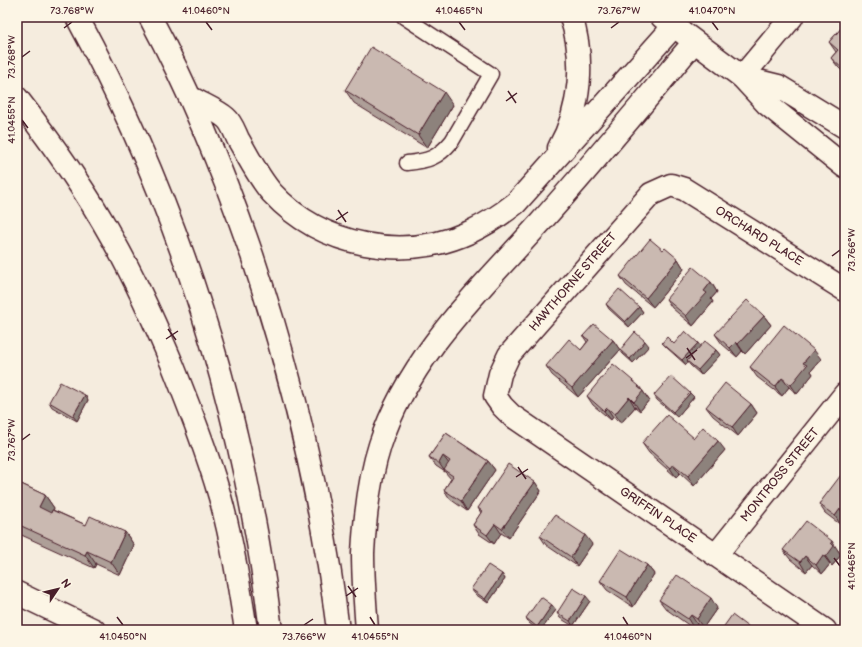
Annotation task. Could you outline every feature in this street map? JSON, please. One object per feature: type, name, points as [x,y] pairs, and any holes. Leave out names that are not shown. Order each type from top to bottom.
[{"type":"main road","points":[[77,17],[113,88],[150,167],[182,250],[208,329],[226,390],[245,471],[260,549],[272,630]]},
{"type":"main road","points":[[150,17],[190,97],[227,186],[272,317],[307,447],[317,493],[338,630]]},
{"type":"main road","points":[[535,183],[552,162],[565,137],[579,84],[580,60],[576,32],[571,17]]},
{"type":"main road","points":[[742,77],[792,17]]},
{"type":"main road","points":[[190,97],[228,119],[258,176],[273,194],[292,212],[315,226],[340,238],[366,245],[393,248],[421,246],[445,241],[470,232],[499,216],[516,203],[535,183],[668,21],[742,77],[767,104],[845,168]]},
{"type":"main road","points":[[366,630],[363,554],[366,512],[373,472],[380,445],[403,392],[421,361],[455,316],[540,224],[694,42]]},
{"type":"main road","points":[[742,77],[778,86],[845,127]]},
{"type":"main road","points":[[17,98],[44,134],[112,238],[140,292],[162,342],[192,415],[220,497],[237,573],[246,630]]},
{"type":"main road","name":"ORCHARD PLACE","points":[[671,185],[684,188],[845,290]]},
{"type":"main road","name":"HAWTHORNE STREET","points":[[495,396],[500,374],[508,355],[651,194],[671,185]]},
{"type":"main road","name":"MONTROSS STREET","points":[[716,555],[845,394]]},
{"type":"main road","name":"GRIFFIN PLACE","points":[[495,396],[511,415],[825,630]]},
{"type":"main road","points":[[21,601],[94,630]]},
{"type":"lane","points":[[404,17],[491,74],[452,141],[444,151],[425,161],[407,164]]},
{"type":"building","points":[[845,24],[845,71],[831,58],[838,50],[829,42]]},
{"type":"building","points":[[371,47],[444,92],[418,135],[345,90]]},
{"type":"building","points":[[650,239],[663,250],[665,248],[678,259],[646,298],[620,276]]},
{"type":"building","points":[[693,267],[711,282],[704,291],[707,293],[686,316],[666,299]]},
{"type":"building","points":[[619,289],[639,307],[625,322],[606,304]]},
{"type":"building","points":[[747,300],[764,316],[738,344],[736,342],[730,348],[715,334]]},
{"type":"building","points":[[594,324],[613,340],[572,388],[546,366],[569,339],[581,350],[589,340],[583,336]]},
{"type":"building","points":[[784,325],[814,350],[803,363],[807,365],[791,385],[782,378],[775,387],[750,367]]},
{"type":"building","points":[[685,331],[698,343],[682,360],[662,343],[667,337],[674,344]]},
{"type":"building","points":[[635,332],[645,341],[630,359],[620,350]]},
{"type":"building","points":[[705,341],[716,350],[698,370],[687,361]]},
{"type":"building","points":[[613,364],[643,391],[634,402],[629,397],[615,414],[607,408],[604,411],[587,396]]},
{"type":"building","points":[[671,376],[690,393],[673,412],[654,395]]},
{"type":"building","points":[[60,382],[85,395],[73,416],[49,402]]},
{"type":"building","points":[[725,383],[751,404],[732,427],[706,407]]},
{"type":"building","points":[[667,415],[694,438],[703,427],[718,441],[688,476],[673,464],[670,468],[642,443]]},
{"type":"building","points":[[446,433],[488,461],[461,501],[444,490],[453,476],[444,470],[450,461],[443,456],[439,463],[429,457]]},
{"type":"building","points":[[508,464],[535,482],[502,529],[495,524],[487,535],[473,525],[482,511],[478,508]]},
{"type":"building","points":[[844,471],[845,513],[840,509],[835,516],[819,504]]},
{"type":"building","points":[[17,482],[45,495],[39,507],[51,513],[52,510],[86,525],[90,516],[125,532],[111,562],[87,551],[85,555],[17,524]]},
{"type":"building","points":[[555,515],[585,535],[571,557],[540,536]]},
{"type":"building","points":[[806,521],[832,541],[831,543],[834,546],[826,557],[823,555],[816,565],[805,556],[800,562],[783,550]]},
{"type":"building","points":[[621,549],[647,565],[627,597],[600,581]]},
{"type":"building","points":[[488,565],[502,574],[485,599],[471,589]]},
{"type":"building","points":[[677,575],[711,598],[697,619],[691,615],[688,619],[659,600]]},
{"type":"building","points":[[573,588],[586,596],[570,621],[557,613]]},
{"type":"building","points":[[541,597],[552,605],[537,627],[526,618]]},
{"type":"building","points":[[732,615],[752,630],[722,629]]}]
